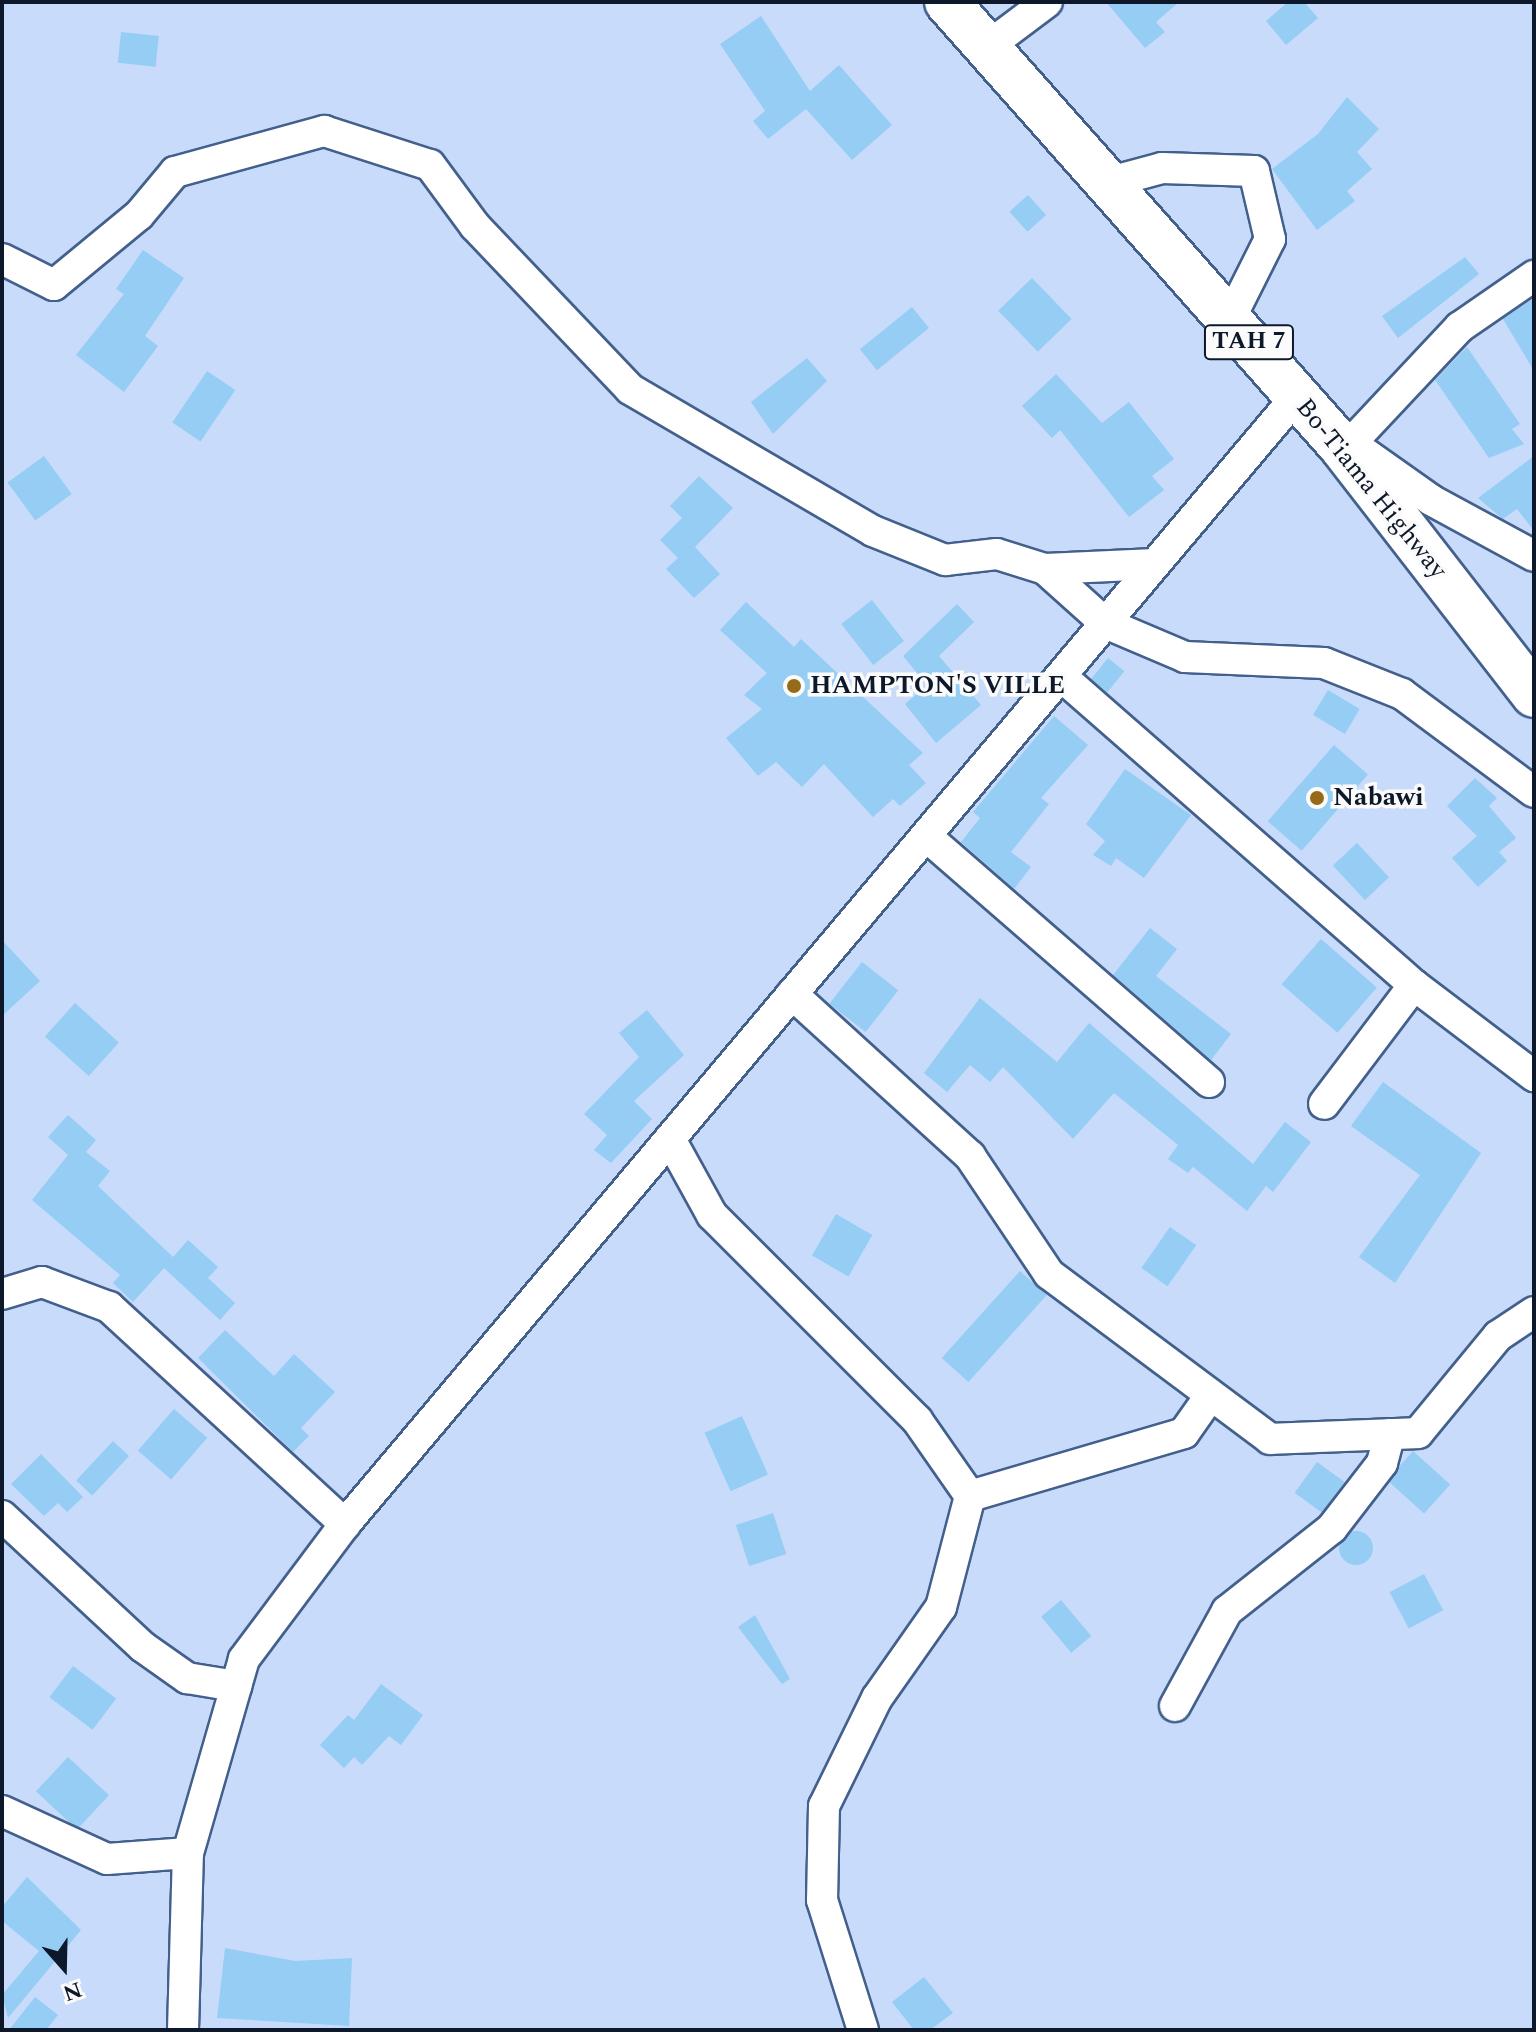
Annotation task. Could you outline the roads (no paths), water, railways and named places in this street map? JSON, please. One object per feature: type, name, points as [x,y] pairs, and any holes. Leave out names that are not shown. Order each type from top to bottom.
[{"type":"highway","name":"Bo-Tiama Highway","points":[[947,2],[1110,182],[1296,397],[1346,445],[1534,695]]},
{"type":"street","points":[[987,47],[1047,2]]},
{"type":"street","points":[[2,259],[54,285],[139,215],[175,172],[324,131],[430,165],[475,226],[630,389],[873,531],[945,560],[997,554],[1045,569],[1155,564]]},
{"type":"street","points":[[1110,182],[1162,168],[1254,171],[1270,239],[1230,319]]},
{"type":"street","points":[[1534,276],[1460,327],[1346,445],[1431,500],[1534,556]]},
{"type":"street","points":[[183,2030],[188,1853],[244,1659],[345,1524],[1296,397]]},
{"type":"street","points":[[1045,569],[1105,623],[1185,657],[1281,659],[1350,673],[1402,694],[1534,792]]},
{"type":"street","points":[[1061,676],[1414,985],[1534,1076]]},
{"type":"street","points":[[926,836],[1209,1082]]},
{"type":"street","points":[[1324,1104],[1414,985]]},
{"type":"street","points":[[792,994],[970,1156],[1049,1274],[1208,1399],[1270,1439],[1418,1433],[1498,1336],[1534,1312]]},
{"type":"street","points":[[670,1139],[712,1215],[917,1420],[970,1496],[941,1607],[877,1698],[824,1806],[822,1900],[863,2030]]},
{"type":"street","points":[[2,1294],[42,1282],[109,1307],[345,1524]]},
{"type":"street","points":[[970,1496],[1184,1433],[1208,1399]]},
{"type":"street","points":[[1175,1706],[1227,1611],[1332,1528],[1382,1463],[1390,1434]]},
{"type":"street","points":[[2,1516],[143,1647],[187,1678],[236,1686]]},
{"type":"street","points":[[2,1811],[107,1859],[188,1853]]},
{"type":"place","name":"HAMPTON'S VILLE","points":[[794,686]]},
{"type":"place","name":"Nabawi","points":[[1317,798]]}]
